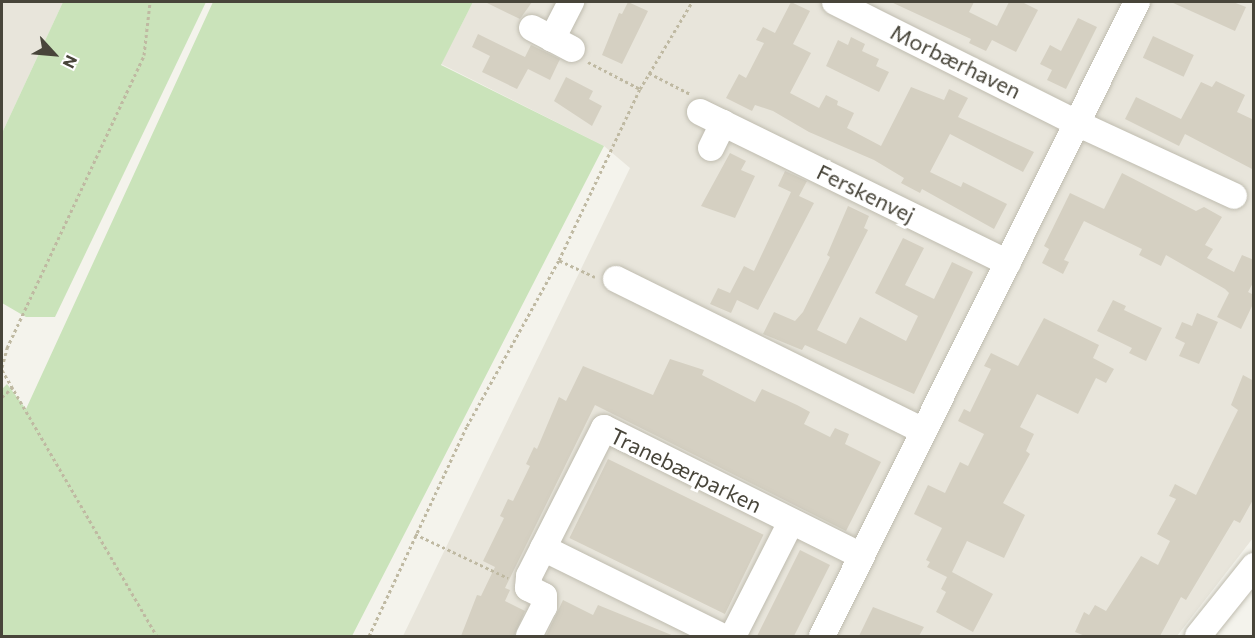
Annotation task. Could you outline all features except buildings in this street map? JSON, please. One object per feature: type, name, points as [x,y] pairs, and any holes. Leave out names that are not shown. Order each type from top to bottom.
[{"type":"street","points":[[552,39],[571,2]]},
{"type":"street","name":"Morbærhaven","points":[[835,2],[1077,122]]},
{"type":"street","points":[[822,636],[1137,2]]},
{"type":"street","name":"Ferskenvej","points":[[700,112],[1008,263]]},
{"type":"street","points":[[1077,122],[1234,196]]},
{"type":"street","points":[[711,148],[723,123]]},
{"type":"street","points":[[616,279],[646,280],[923,431]]},
{"type":"street","name":"Tranebærparken","points":[[528,588],[529,576],[604,428],[862,556]]},
{"type":"street","points":[[733,636],[791,522]]},
{"type":"street","points":[[543,548],[721,636]]},
{"type":"street","points":[[1198,636],[1254,566]]},
{"type":"street","points":[[528,588],[544,596],[544,607],[529,636]]},
{"type":"path","points":[[150,2],[144,55],[7,348],[2,369],[157,636]]},
{"type":"path","points":[[369,636],[467,426],[559,260],[640,89],[692,2]]},
{"type":"path","points":[[552,39],[578,57],[640,89]]},
{"type":"path","points":[[649,73],[697,98],[701,104],[700,112]]},
{"type":"path","points":[[559,260],[610,284],[616,279]]},
{"type":"path","points":[[2,397],[13,387]]},
{"type":"path","points":[[415,534],[528,588]]},
{"type":"shaded area","points":[[2,2],[63,2],[2,133]]},
{"type":"shaded area","points":[[473,2],[1253,2],[1253,538],[1177,636],[403,636],[630,168],[604,146],[441,64]]},
{"type":"green space","points":[[63,2],[206,2],[55,317],[26,317],[2,303],[2,133]]},
{"type":"green space","points":[[213,2],[473,2],[441,65],[604,146],[352,636],[2,636],[2,389],[7,384],[26,409]]}]
